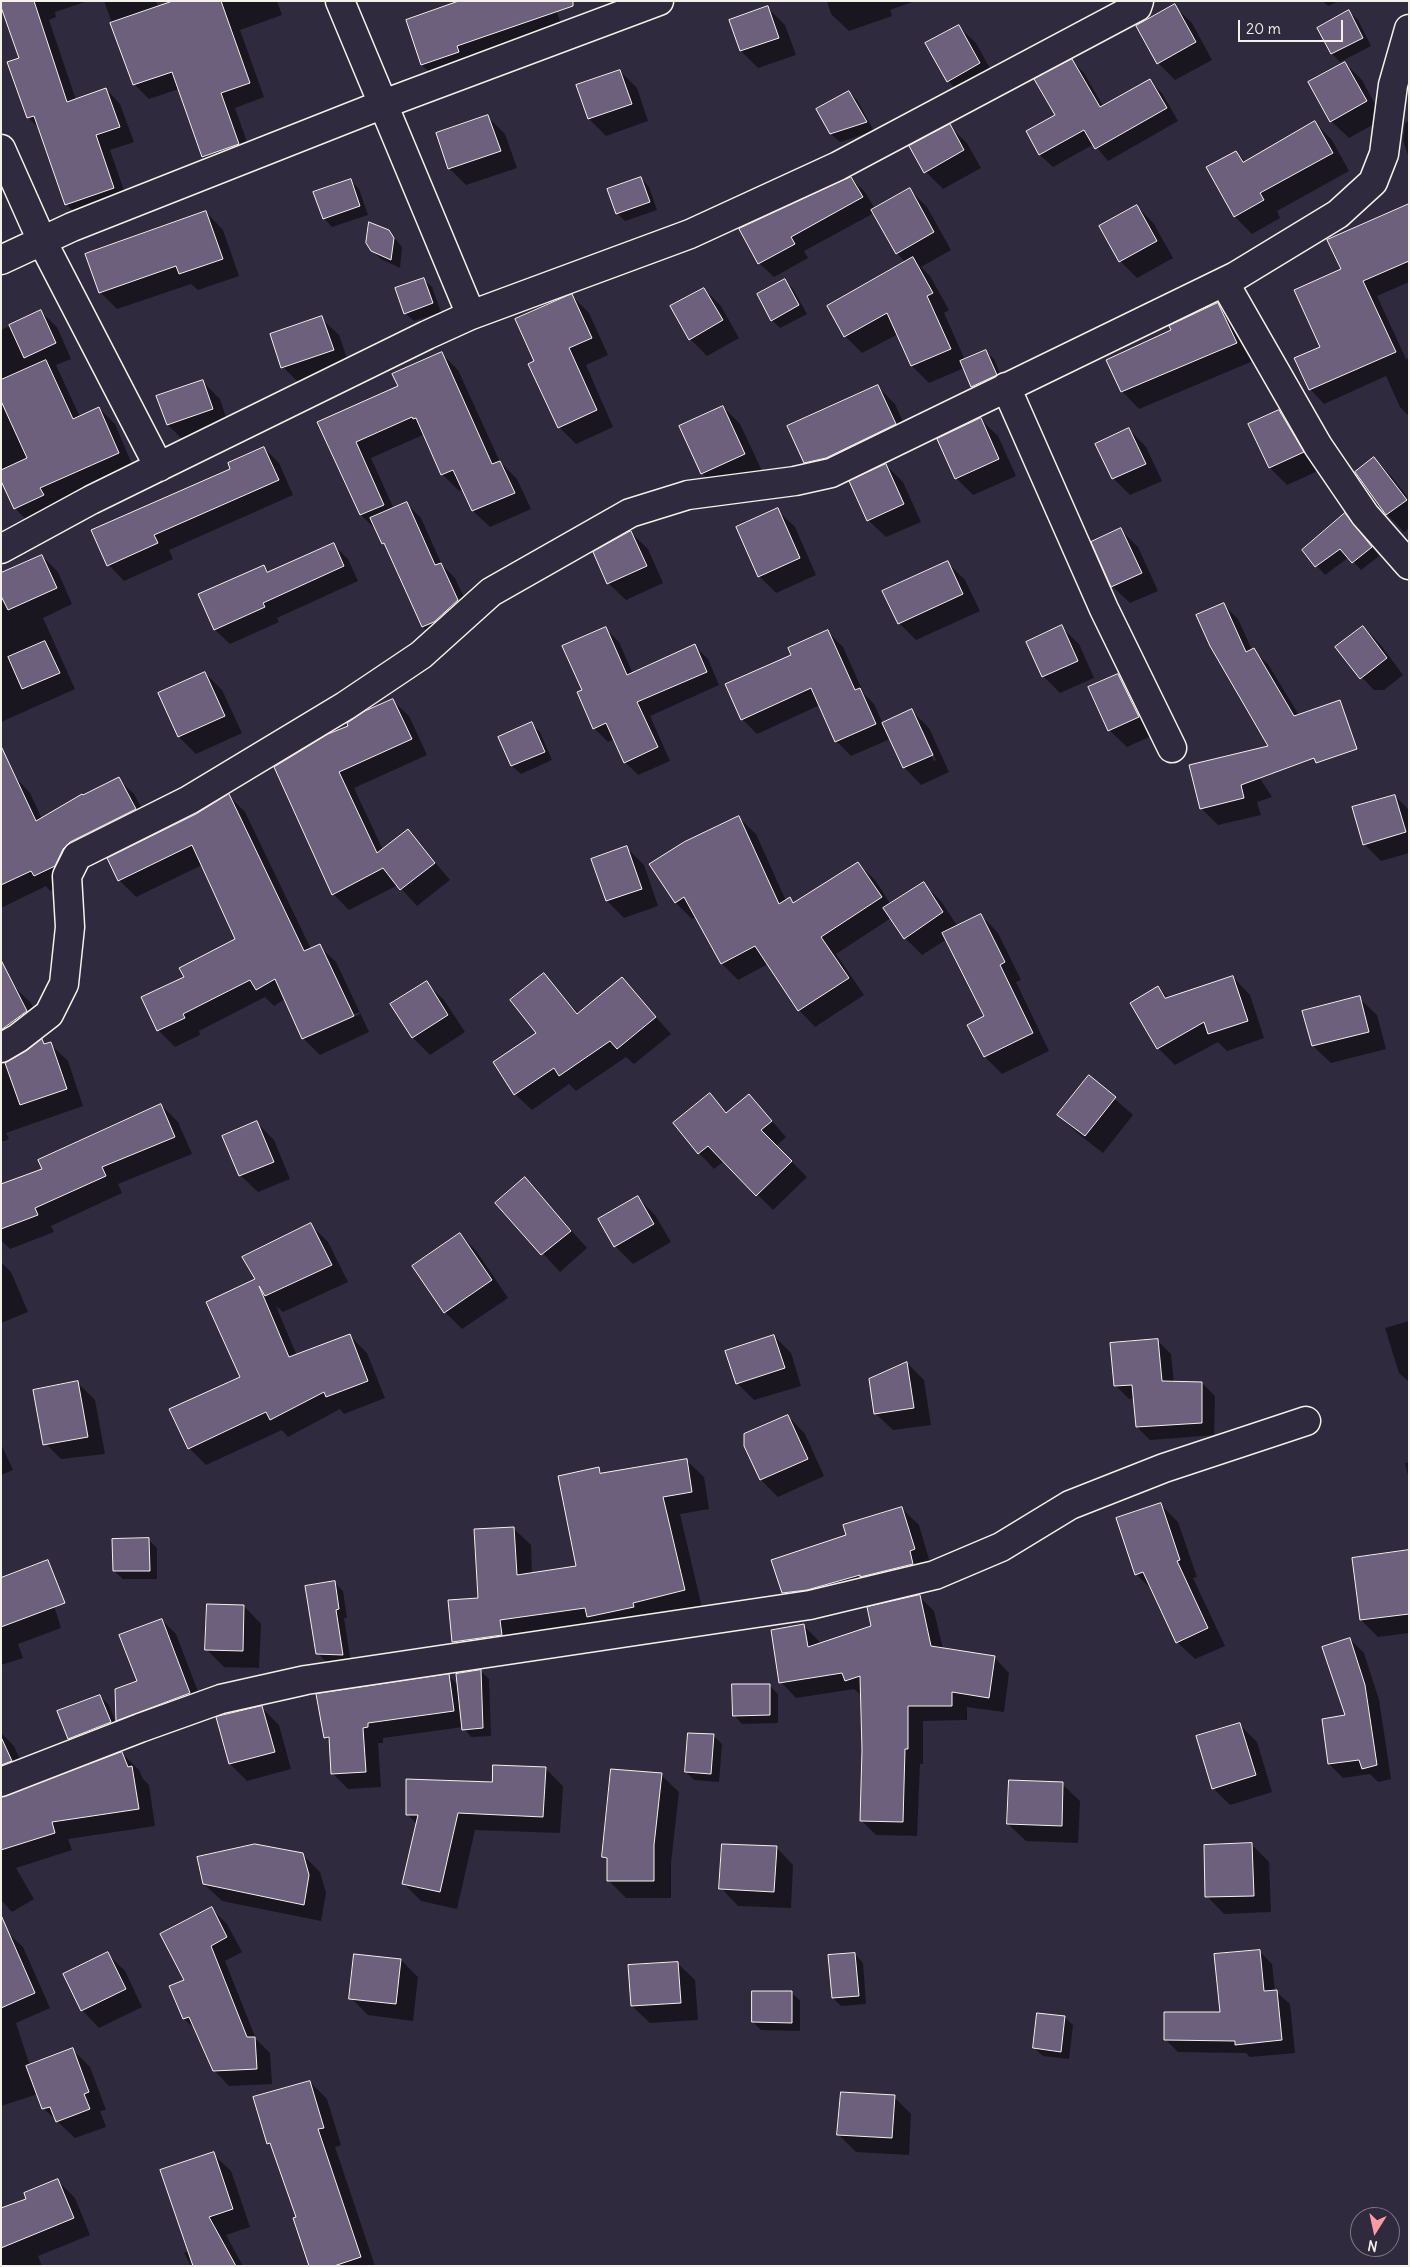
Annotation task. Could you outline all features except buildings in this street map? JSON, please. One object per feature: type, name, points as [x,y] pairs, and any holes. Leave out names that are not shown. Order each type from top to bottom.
[{"type":"street","points":[[340,1],[381,105],[471,315]]},
{"type":"street","points":[[1,260],[72,227],[381,105],[659,1]]},
{"type":"street","points":[[1,549],[91,500],[471,315],[690,234],[838,166],[1137,7],[1139,1]]},
{"type":"street","points":[[1,1048],[18,1038],[49,1014],[64,984],[70,927],[67,876],[76,856],[189,800],[345,706],[421,655],[491,592],[630,513],[688,495],[794,481],[830,474],[1224,282],[1338,214],[1374,182],[1384,154],[1393,85],[1409,29]]},
{"type":"street","points":[[1,149],[42,241],[159,467]]},
{"type":"street","points":[[1224,282],[1318,446],[1365,515],[1409,565]]},
{"type":"street","points":[[1006,387],[1104,609],[1172,748]]},
{"type":"street","points":[[1,1782],[140,1728],[222,1699],[306,1680],[810,1605],[935,1575],[1001,1546],[1070,1505],[1164,1468],[1306,1421]]}]
